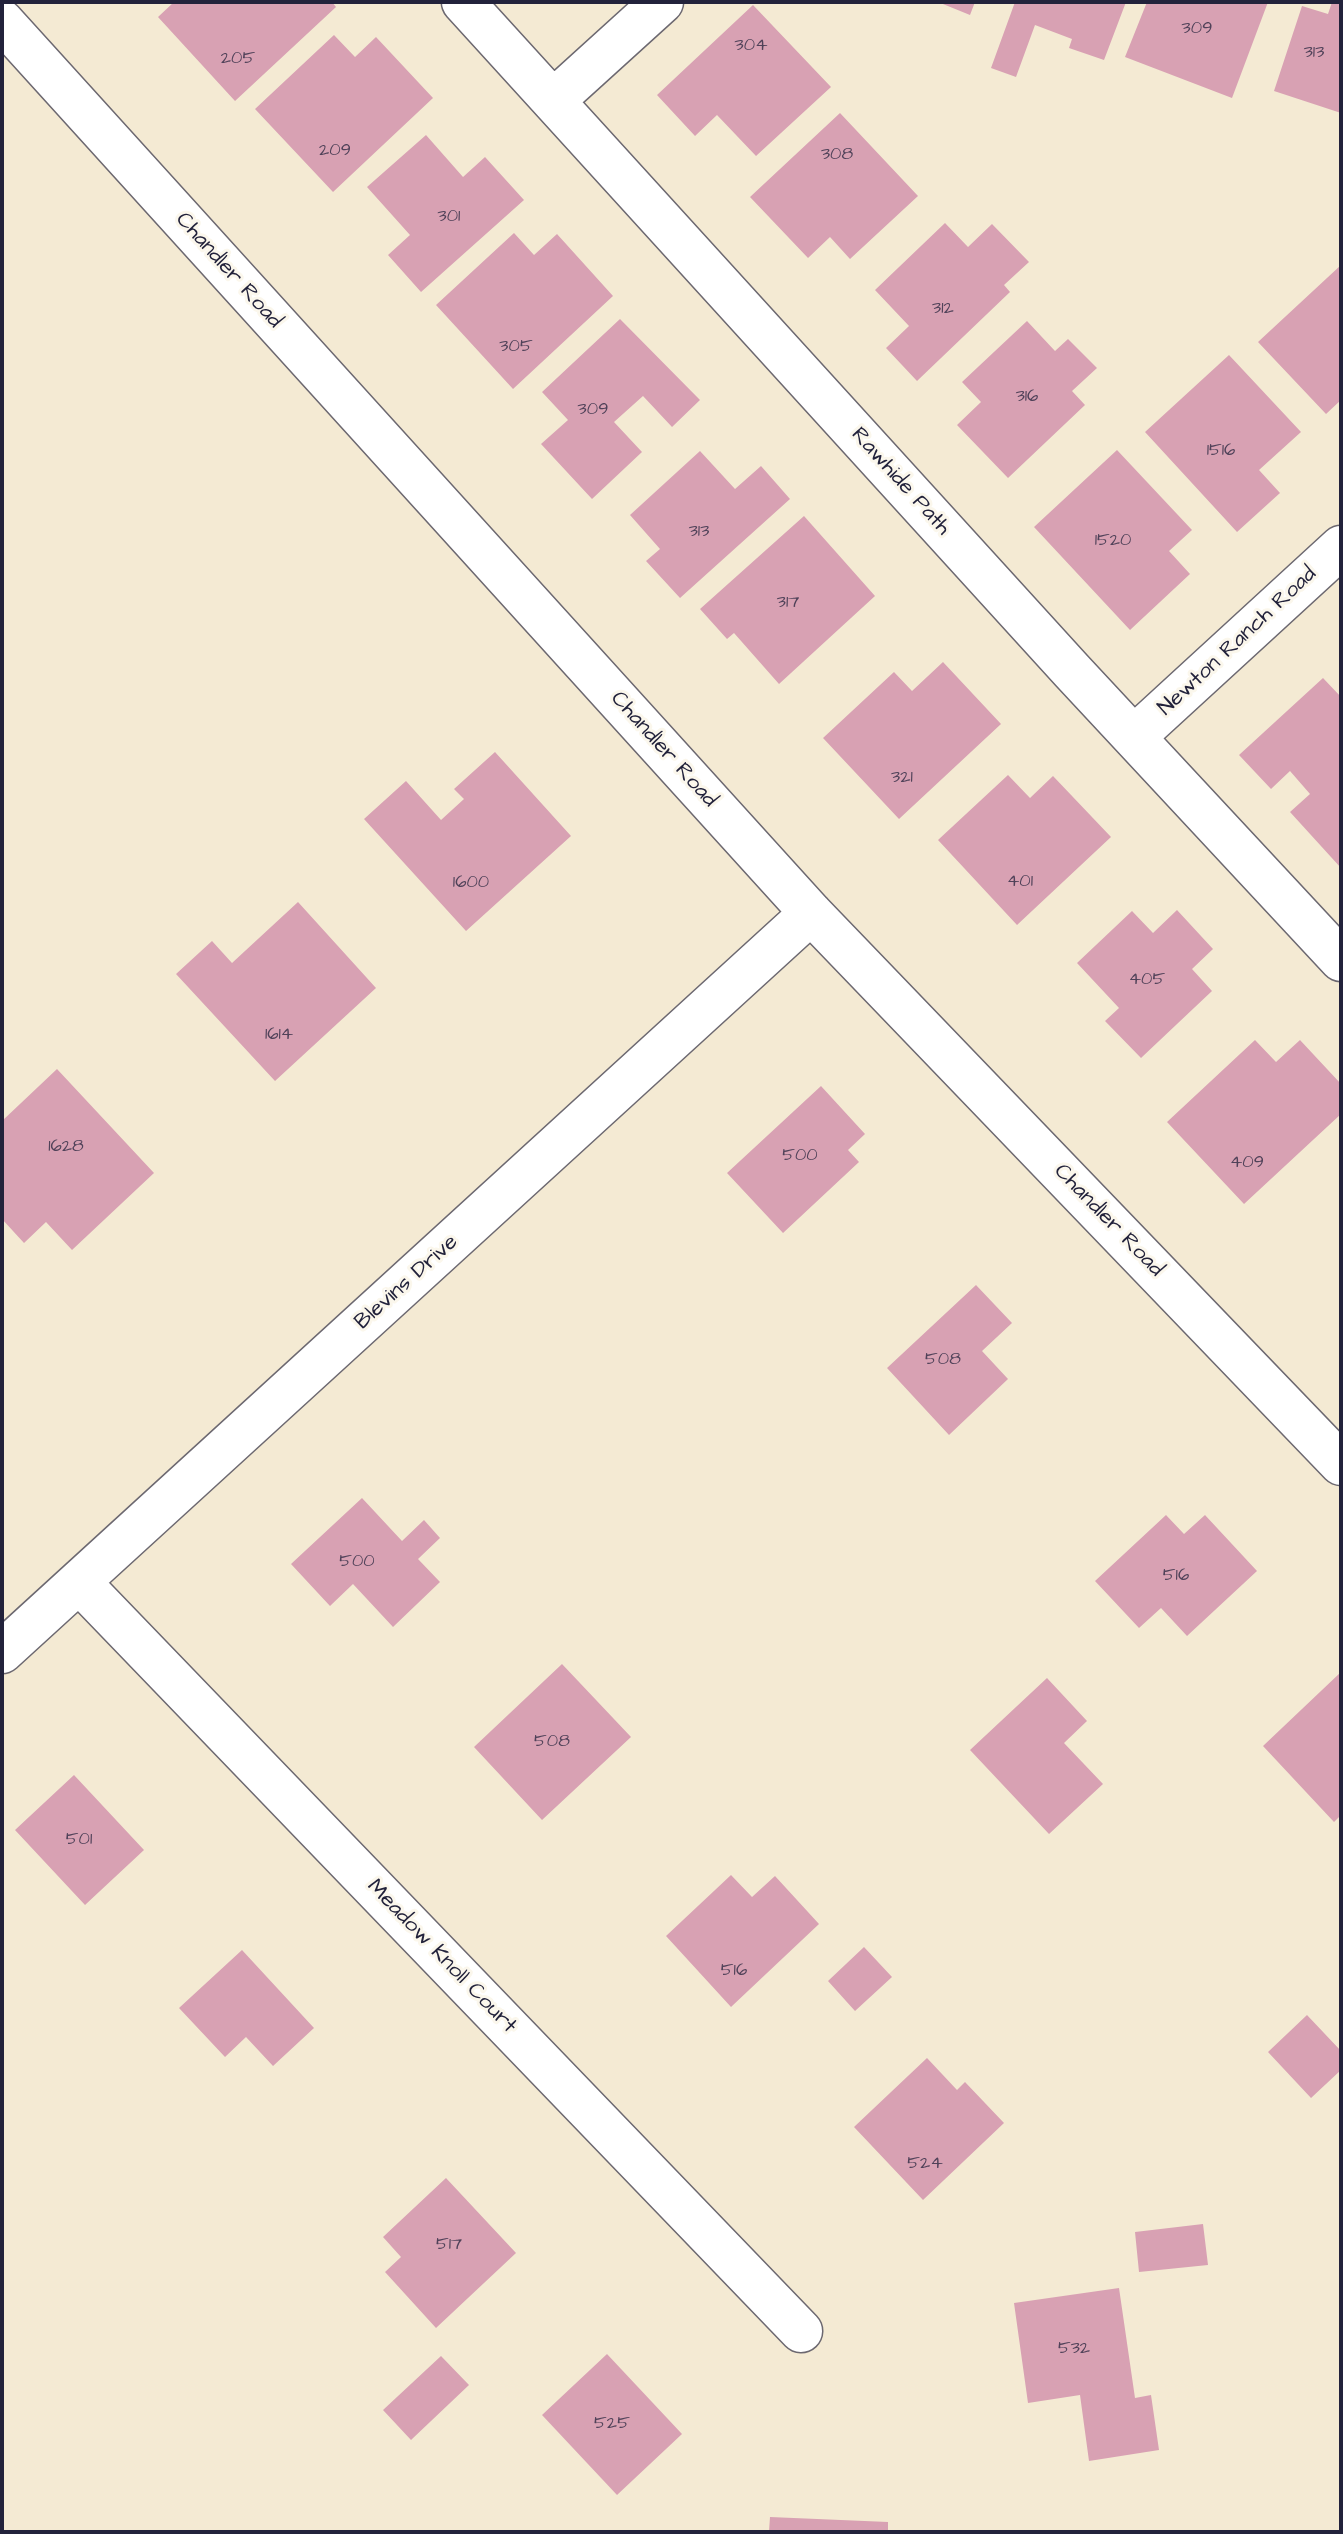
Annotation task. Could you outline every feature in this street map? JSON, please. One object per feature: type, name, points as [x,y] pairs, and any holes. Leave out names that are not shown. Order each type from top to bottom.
[{"type":"street","name":"Rawhide Path","points":[[463,2],[1341,960]]},
{"type":"street","points":[[554,100],[662,2]]},
{"type":"street","name":"Chandler Road","points":[[2,21],[811,913],[1341,1464]]},
{"type":"street","name":"Newton Ranch Road","points":[[1134,737],[1341,547]]},
{"type":"street","name":"Blevins Drive","points":[[2,1652],[811,913]]},
{"type":"street","name":"Meadow Knoll Court","points":[[80,1583],[801,2331]]},
{"type":"building","points":[[174,2],[332,2],[336,7],[235,101],[158,17]]},
{"type":"building","points":[[938,2],[975,2],[970,15]]},
{"type":"building","points":[[1015,2],[1126,2],[1104,60],[1069,48],[1072,39],[1035,25],[1016,77],[991,68]]},
{"type":"building","points":[[1147,2],[1268,2],[1232,98],[1125,57]]},
{"type":"building","points":[[1332,2],[1341,2],[1341,113],[1274,91],[1302,6],[1328,14]]},
{"type":"building","points":[[753,5],[831,87],[756,156],[717,115],[695,136],[657,95]]},
{"type":"building","points":[[334,35],[355,57],[376,37],[433,98],[333,192],[255,109]]},
{"type":"building","points":[[840,113],[918,196],[850,259],[830,237],[808,258],[750,197]]},
{"type":"building","points":[[426,135],[463,177],[485,157],[524,200],[421,292],[388,255],[410,235],[367,187]]},
{"type":"building","points":[[945,223],[968,247],[992,224],[1029,262],[1004,285],[1010,292],[917,381],[886,348],[909,326],[875,290]]},
{"type":"building","points":[[514,233],[534,255],[557,234],[613,296],[513,389],[436,305]]},
{"type":"building","points":[[1341,265],[1341,400],[1326,414],[1258,342]]},
{"type":"building","points":[[620,319],[700,400],[672,427],[643,396],[614,422],[642,452],[592,499],[541,444],[568,420],[542,392]]},
{"type":"building","points":[[1027,321],[1055,351],[1068,339],[1097,368],[1072,391],[1085,405],[1008,478],[957,425],[981,402],[962,382]]},
{"type":"building","points":[[1229,355],[1301,432],[1259,470],[1280,493],[1237,532],[1145,432]]},
{"type":"building","points":[[1117,450],[1192,530],[1169,551],[1190,574],[1130,630],[1034,527]]},
{"type":"building","points":[[700,451],[735,489],[761,466],[790,499],[680,598],[646,561],[660,549],[630,515]]},
{"type":"building","points":[[804,516],[875,596],[779,684],[734,633],[727,639],[700,609]]},
{"type":"building","points":[[943,662],[1001,724],[899,819],[823,738],[894,672],[912,691]]},
{"type":"building","points":[[1323,678],[1341,697],[1341,868],[1290,812],[1310,794],[1290,771],[1271,789],[1239,755]]},
{"type":"building","points":[[495,752],[571,836],[466,931],[364,819],[406,781],[441,820],[464,799],[454,789]]},
{"type":"building","points":[[1008,775],[1030,798],[1053,776],[1111,837],[1017,925],[938,840]]},
{"type":"building","points":[[298,902],[376,988],[275,1081],[176,974],[212,941],[232,963]]},
{"type":"building","points":[[1177,910],[1213,949],[1192,969],[1212,991],[1141,1058],[1105,1021],[1119,1008],[1077,963],[1132,911],[1153,933]]},
{"type":"building","points":[[1255,1040],[1276,1062],[1300,1040],[1341,1084],[1341,1114],[1244,1204],[1167,1122]]},
{"type":"building","points":[[57,1069],[154,1173],[72,1250],[46,1222],[24,1243],[2,1219],[2,1121]]},
{"type":"building","points":[[821,1086],[865,1134],[848,1150],[859,1162],[783,1233],[727,1173]]},
{"type":"building","points":[[976,1285],[1012,1323],[982,1351],[1008,1379],[949,1435],[887,1368]]},
{"type":"building","points":[[362,1498],[402,1541],[424,1520],[440,1538],[418,1559],[440,1582],[393,1627],[353,1584],[330,1606],[291,1564]]},
{"type":"building","points":[[1166,1515],[1184,1534],[1205,1515],[1257,1571],[1187,1636],[1161,1608],[1139,1628],[1095,1581]]},
{"type":"building","points":[[562,1664],[631,1737],[542,1820],[474,1747]]},
{"type":"building","points":[[1341,1672],[1341,1815],[1334,1822],[1263,1746]]},
{"type":"building","points":[[1047,1678],[1087,1721],[1064,1743],[1103,1784],[1049,1834],[970,1750]]},
{"type":"building","points":[[74,1775],[144,1850],[85,1905],[15,1830]]},
{"type":"building","points":[[731,1875],[752,1897],[775,1876],[819,1924],[731,2007],[666,1936]]},
{"type":"building","points":[[864,1947],[892,1977],[855,2011],[828,1981]]},
{"type":"building","points":[[242,1950],[314,2028],[273,2066],[246,2037],[225,2057],[179,2008]]},
{"type":"building","points":[[1307,2015],[1341,2051],[1341,2070],[1311,2098],[1268,2052]]},
{"type":"building","points":[[927,2058],[957,2090],[965,2082],[1004,2123],[923,2200],[854,2127]]},
{"type":"building","points":[[446,2178],[516,2253],[436,2328],[385,2272],[401,2257],[383,2237]]},
{"type":"building","points":[[1203,2224],[1208,2265],[1139,2272],[1135,2232]]},
{"type":"building","points":[[1119,2288],[1135,2398],[1151,2395],[1159,2450],[1089,2461],[1080,2395],[1028,2403],[1014,2303]]},
{"type":"building","points":[[607,2354],[682,2434],[617,2495],[542,2415]]},
{"type":"building","points":[[441,2356],[469,2385],[411,2440],[383,2410]]},
{"type":"building","points":[[770,2517],[888,2522],[888,2532],[769,2532]]}]
